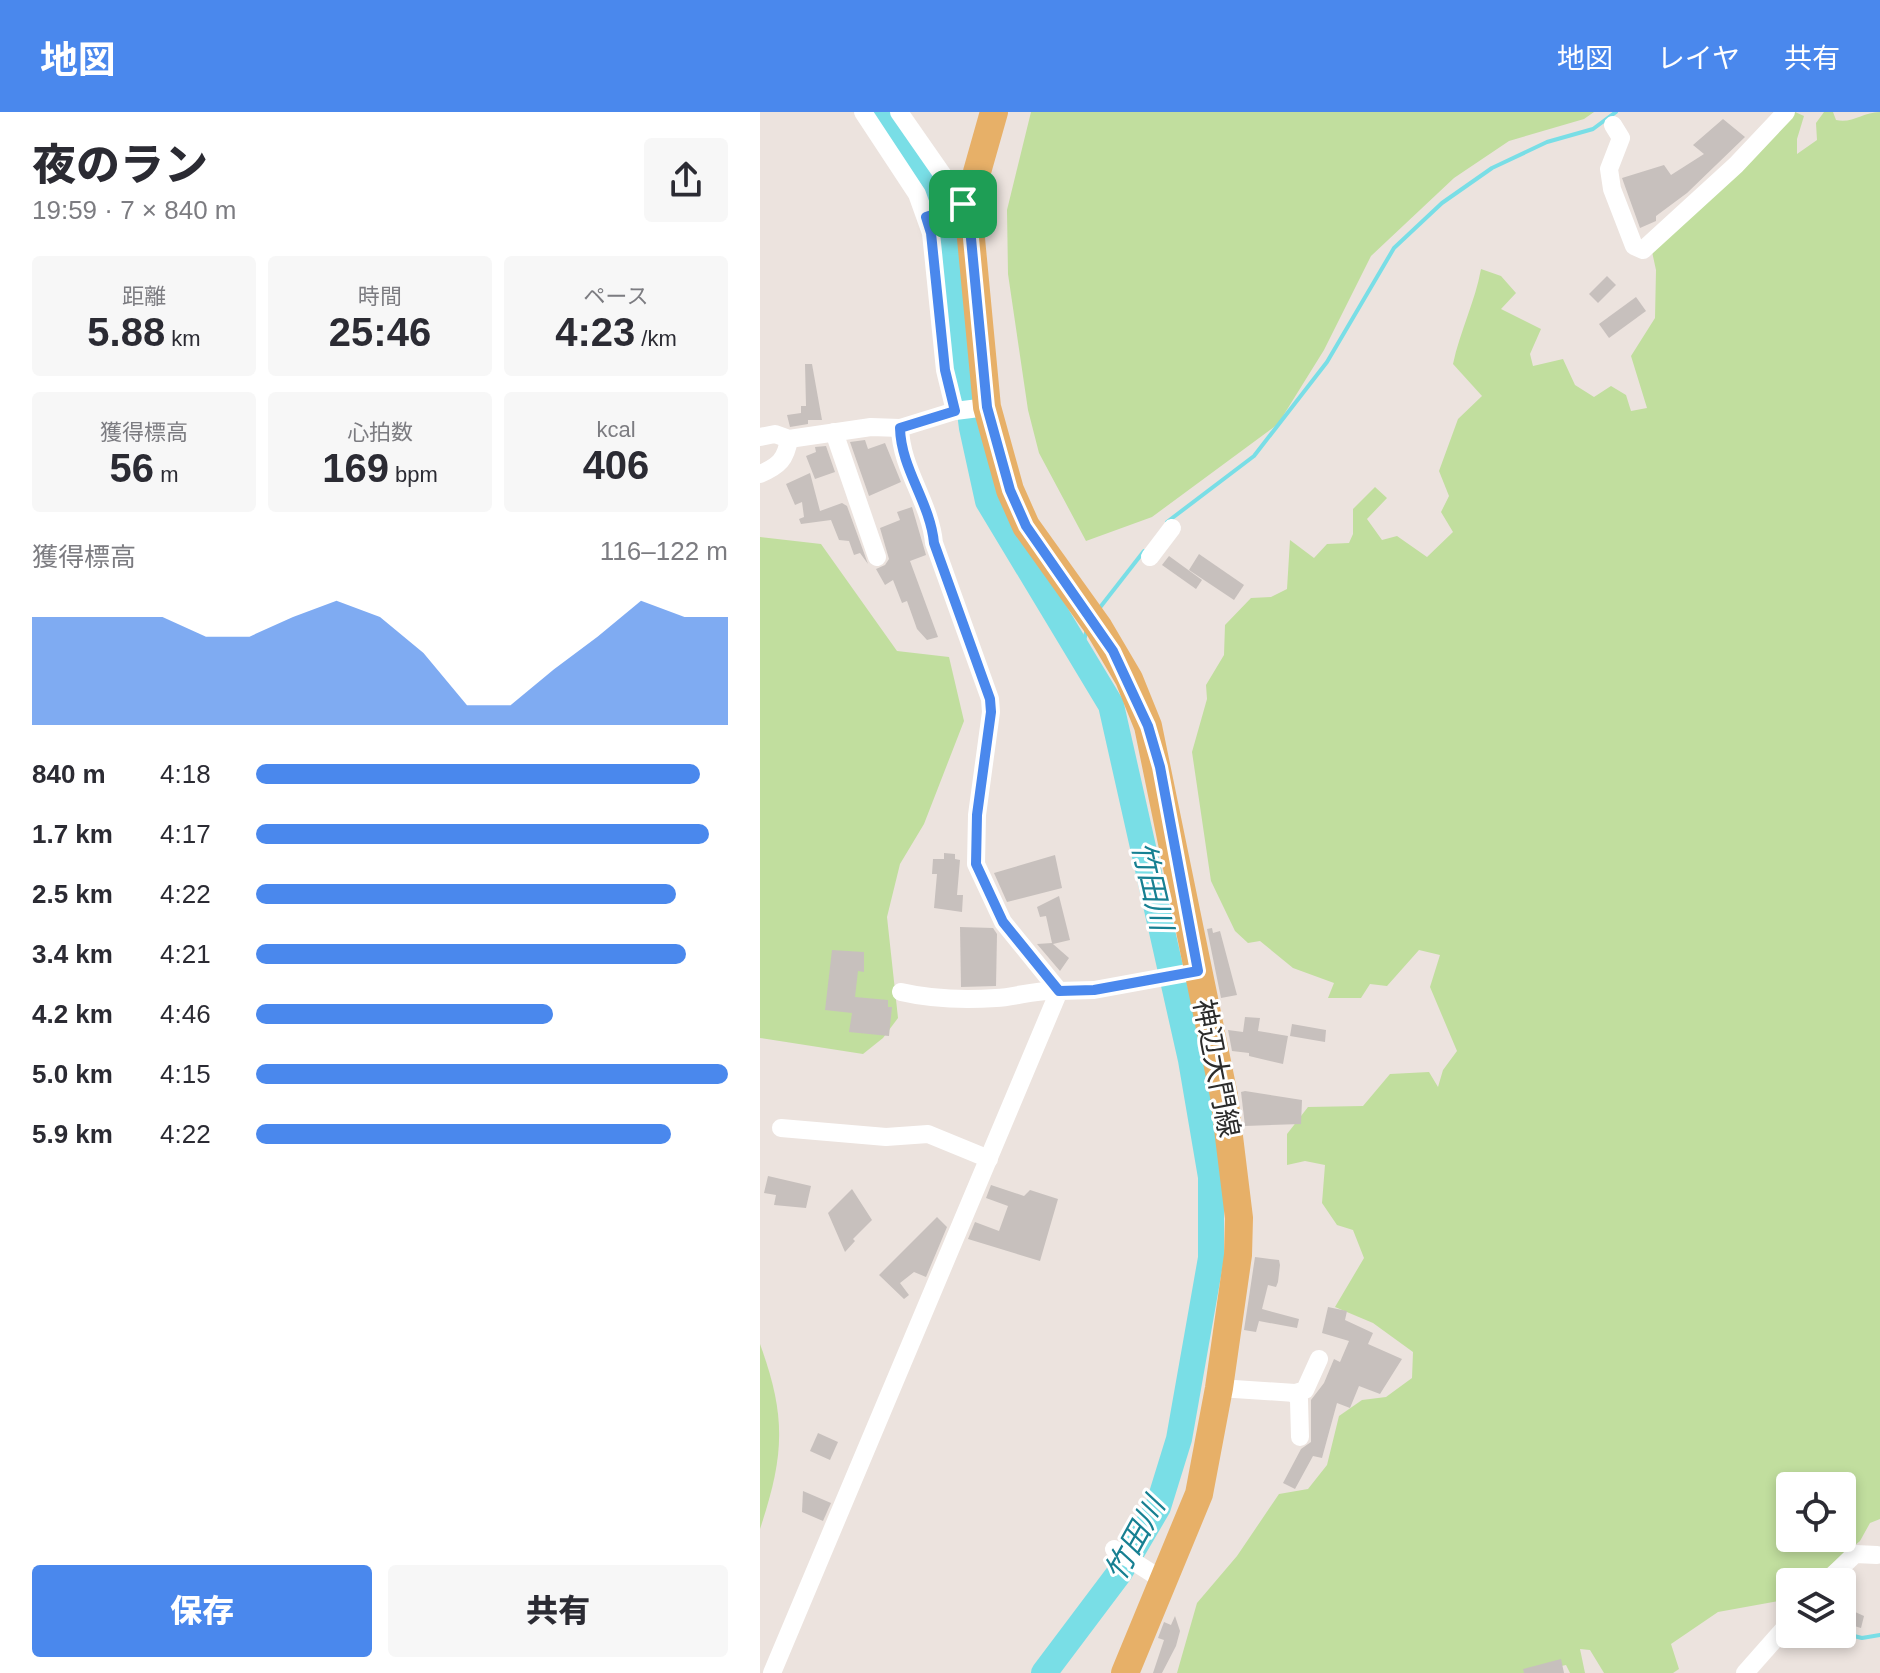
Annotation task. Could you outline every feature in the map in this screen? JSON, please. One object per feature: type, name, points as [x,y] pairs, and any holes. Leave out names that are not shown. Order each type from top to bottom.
[{"type":"main road","name":"神辺大門線","points":[[994,112],[963,204],[970,228],[969,409],[1026,526],[1093,619],[1129,679],[1148,726],[1160,767],[1193,972],[1234,1155],[1239,1218],[1238,1255],[1219,1388],[1199,1494],[1156,1576],[1125,1673]]},
{"type":"street","points":[[760,437],[775,434],[789,439],[834,432],[900,428],[969,409],[945,370],[928,216],[863,112]]},
{"type":"street","points":[[899,112],[963,204],[928,216]]},
{"type":"street","points":[[1613,125],[1621,138],[1609,169],[1612,189],[1634,246],[1643,250],[1736,165],[1777,116]]},
{"type":"street","points":[[900,428],[900,448],[930,517],[934,543],[990,699],[991,712],[977,815],[976,864],[1003,922],[1059,991]]},
{"type":"street","points":[[834,432],[877,557]]},
{"type":"street","points":[[760,474],[776,467],[787,454],[789,439]]},
{"type":"street","points":[[1150,557],[1172,528]]},
{"type":"street","points":[[901,992],[923,997],[998,998],[1044,990],[1094,990],[1193,972]]},
{"type":"street","points":[[772,1673],[1059,991]]},
{"type":"street","points":[[781,1128],[886,1137],[928,1134],[989,1159]]},
{"type":"street","points":[[1219,1388],[1295,1393],[1305,1390],[1319,1359]]},
{"type":"street","points":[[1295,1393],[1299,1400],[1300,1437]]},
{"type":"street","points":[[1116,1550],[1156,1576]]},
{"type":"street","points":[[1840,1568],[1855,1554],[1877,1555]]},
{"type":"street","points":[[1745,1673],[1776,1638]]},
{"type":"green space","points":[[1031,112],[1594,112],[1584,119],[1509,141],[1454,178],[1371,256],[1324,350],[1278,424],[1152,517],[1086,541],[1039,453],[1028,410],[1008,274],[1007,210]]},
{"type":"green space","points":[[1795,112],[1804,116],[1797,139],[1797,154],[1817,140],[1816,123],[1824,112],[1833,112],[1836,120],[1842,121],[1880,112],[1880,1519],[1870,1523],[1856,1544],[1856,1472],[1776,1472],[1776,1552],[1847,1552],[1827,1568],[1776,1568],[1776,1602],[1718,1612],[1671,1644],[1679,1669],[1673,1673],[1604,1673],[1590,1650],[1580,1649],[1585,1673],[1570,1673],[1566,1665],[1527,1673],[1177,1673],[1197,1603],[1237,1556],[1279,1494],[1308,1489],[1327,1465],[1339,1416],[1362,1400],[1386,1397],[1412,1378],[1413,1352],[1373,1323],[1335,1307],[1364,1258],[1353,1230],[1337,1225],[1322,1203],[1325,1165],[1305,1161],[1287,1165],[1287,1134],[1308,1107],[1363,1106],[1390,1074],[1429,1072],[1438,1087],[1443,1070],[1457,1051],[1430,987],[1440,955],[1419,950],[1387,986],[1370,984],[1361,998],[1328,998],[1334,983],[1293,968],[1260,941],[1248,943],[1235,931],[1211,881],[1192,752],[1207,699],[1206,685],[1224,655],[1225,625],[1251,598],[1271,597],[1287,589],[1290,540],[1314,558],[1327,544],[1349,543],[1353,534],[1353,509],[1375,487],[1387,498],[1367,519],[1382,540],[1397,536],[1427,557],[1453,532],[1441,512],[1449,496],[1439,471],[1458,419],[1482,396],[1453,364],[1481,269],[1501,276],[1516,293],[1501,309],[1541,329],[1530,354],[1533,366],[1563,359],[1575,385],[1594,397],[1611,386],[1626,395],[1631,411],[1647,408],[1631,356],[1655,318],[1656,270],[1651,247]]},
{"type":"green space","points":[[760,537],[821,544],[897,651],[949,657],[964,721],[924,824],[900,864],[887,917],[898,1018],[883,1038],[863,1054],[760,1038]]},
{"type":"green space","points":[[760,1344],[775,1394],[779,1437],[774,1480],[760,1529]]},
{"type":"building","points":[[1723,119],[1745,137],[1687,193],[1656,216],[1656,221],[1640,228],[1622,178],[1664,165],[1671,175],[1704,154],[1693,145]]},
{"type":"building","points":[[1607,276],[1616,285],[1598,303],[1589,294]]},
{"type":"building","points":[[1636,297],[1646,311],[1609,338],[1599,324]]},
{"type":"building","points":[[805,364],[812,364],[822,420],[808,420],[808,424],[790,427],[787,415],[801,413],[801,406],[806,406]]},
{"type":"building","points":[[865,440],[868,449],[885,443],[901,482],[869,496],[850,442]]},
{"type":"building","points":[[826,446],[835,472],[815,479],[806,456],[816,452],[815,447]]},
{"type":"building","points":[[810,473],[820,511],[842,503],[847,506],[868,564],[860,553],[854,555],[849,541],[839,540],[831,520],[801,524],[799,519],[804,517],[802,502],[795,505],[786,484]]},
{"type":"building","points":[[912,507],[926,555],[910,561],[938,637],[927,640],[917,629],[907,601],[902,603],[893,580],[885,585],[876,569],[889,559],[880,528],[900,520],[897,512]]},
{"type":"building","points":[[1199,554],[1244,585],[1234,600],[1189,570]]},
{"type":"building","points":[[1169,556],[1202,580],[1196,589],[1162,565]]},
{"type":"building","points":[[944,853],[955,854],[955,859],[960,860],[957,895],[963,895],[962,912],[934,908],[937,874],[932,874],[933,859],[944,859]]},
{"type":"building","points":[[1055,855],[1062,888],[1007,902],[994,873]]},
{"type":"building","points":[[1059,896],[1070,940],[1053,944],[1069,958],[1060,971],[1037,944],[1052,943],[1046,916],[1040,917],[1037,907]]},
{"type":"building","points":[[960,927],[993,928],[997,934],[996,986],[961,987]]},
{"type":"building","points":[[1212,928],[1213,933],[1220,931],[1237,995],[1221,998],[1207,929]]},
{"type":"building","points":[[832,950],[864,952],[864,972],[858,971],[855,997],[888,1000],[888,1007],[892,1007],[889,1036],[849,1032],[852,1013],[825,1010]]},
{"type":"building","points":[[1245,1017],[1260,1018],[1258,1031],[1288,1036],[1283,1064],[1232,1051],[1228,1030],[1243,1032]]},
{"type":"building","points":[[1292,1024],[1326,1030],[1325,1042],[1290,1036]]},
{"type":"building","points":[[1241,1092],[1302,1100],[1301,1124],[1245,1126]]},
{"type":"building","points":[[768,1176],[811,1186],[806,1208],[774,1205],[776,1195],[764,1193]]},
{"type":"building","points":[[991,1185],[1024,1196],[1030,1190],[1058,1199],[1040,1261],[968,1239],[975,1222],[999,1231],[1008,1206],[986,1198]]},
{"type":"building","points":[[852,1189],[872,1220],[845,1252],[828,1213]]},
{"type":"building","points":[[937,1217],[947,1227],[926,1277],[914,1272],[900,1283],[909,1295],[904,1299],[879,1275]]},
{"type":"building","points":[[1255,1257],[1279,1260],[1280,1265],[1276,1287],[1268,1285],[1262,1309],[1299,1319],[1297,1328],[1259,1321],[1256,1332],[1244,1330]]},
{"type":"building","points":[[1328,1307],[1347,1311],[1345,1320],[1373,1333],[1368,1344],[1402,1359],[1380,1394],[1359,1386],[1350,1408],[1337,1403],[1322,1458],[1313,1456],[1295,1489],[1283,1483],[1301,1449],[1311,1442],[1311,1400],[1324,1383],[1334,1359],[1340,1362],[1349,1341],[1322,1333]]},
{"type":"building","points":[[818,1433],[838,1442],[830,1460],[810,1451]]},
{"type":"building","points":[[803,1491],[831,1503],[823,1521],[802,1512]]},
{"type":"building","points":[[1856,1612],[1864,1616],[1861,1628],[1856,1626]]},
{"type":"building","points":[[1175,1616],[1180,1631],[1176,1646],[1162,1673],[1153,1673],[1164,1640],[1158,1638],[1164,1622],[1171,1625]]},
{"type":"building","points":[[1561,1659],[1564,1673],[1524,1673],[1523,1669]]},
{"type":"waterway","name":"竹田川","points":[[880,112],[937,196],[947,231],[972,428],[988,501],[1111,705],[1191,1060],[1211,1177],[1211,1258],[1179,1439],[1158,1507],[1120,1572],[1044,1673]]},
{"type":"waterway","points":[[1167,522],[1254,456],[1327,362],[1394,248],[1442,203],[1492,168],[1547,142],[1593,129],[1616,112]]},
{"type":"waterway","points":[[1098,610],[1144,551]]},
{"type":"waterway","points":[[1080,659],[1087,628]]},
{"type":"waterway","points":[[1856,1636],[1880,1635]]},
{"type":"route","points":[[971,202],[970,228],[987,407],[1010,490],[1026,526],[1113,651],[1129,679],[1148,726],[1160,767],[1198,971],[1094,990],[1059,991],[1003,922],[976,864],[977,815],[991,712],[990,699],[934,543],[930,517],[900,448],[900,428],[955,411],[945,370],[931,233],[926,217],[963,204],[971,202]]}]
